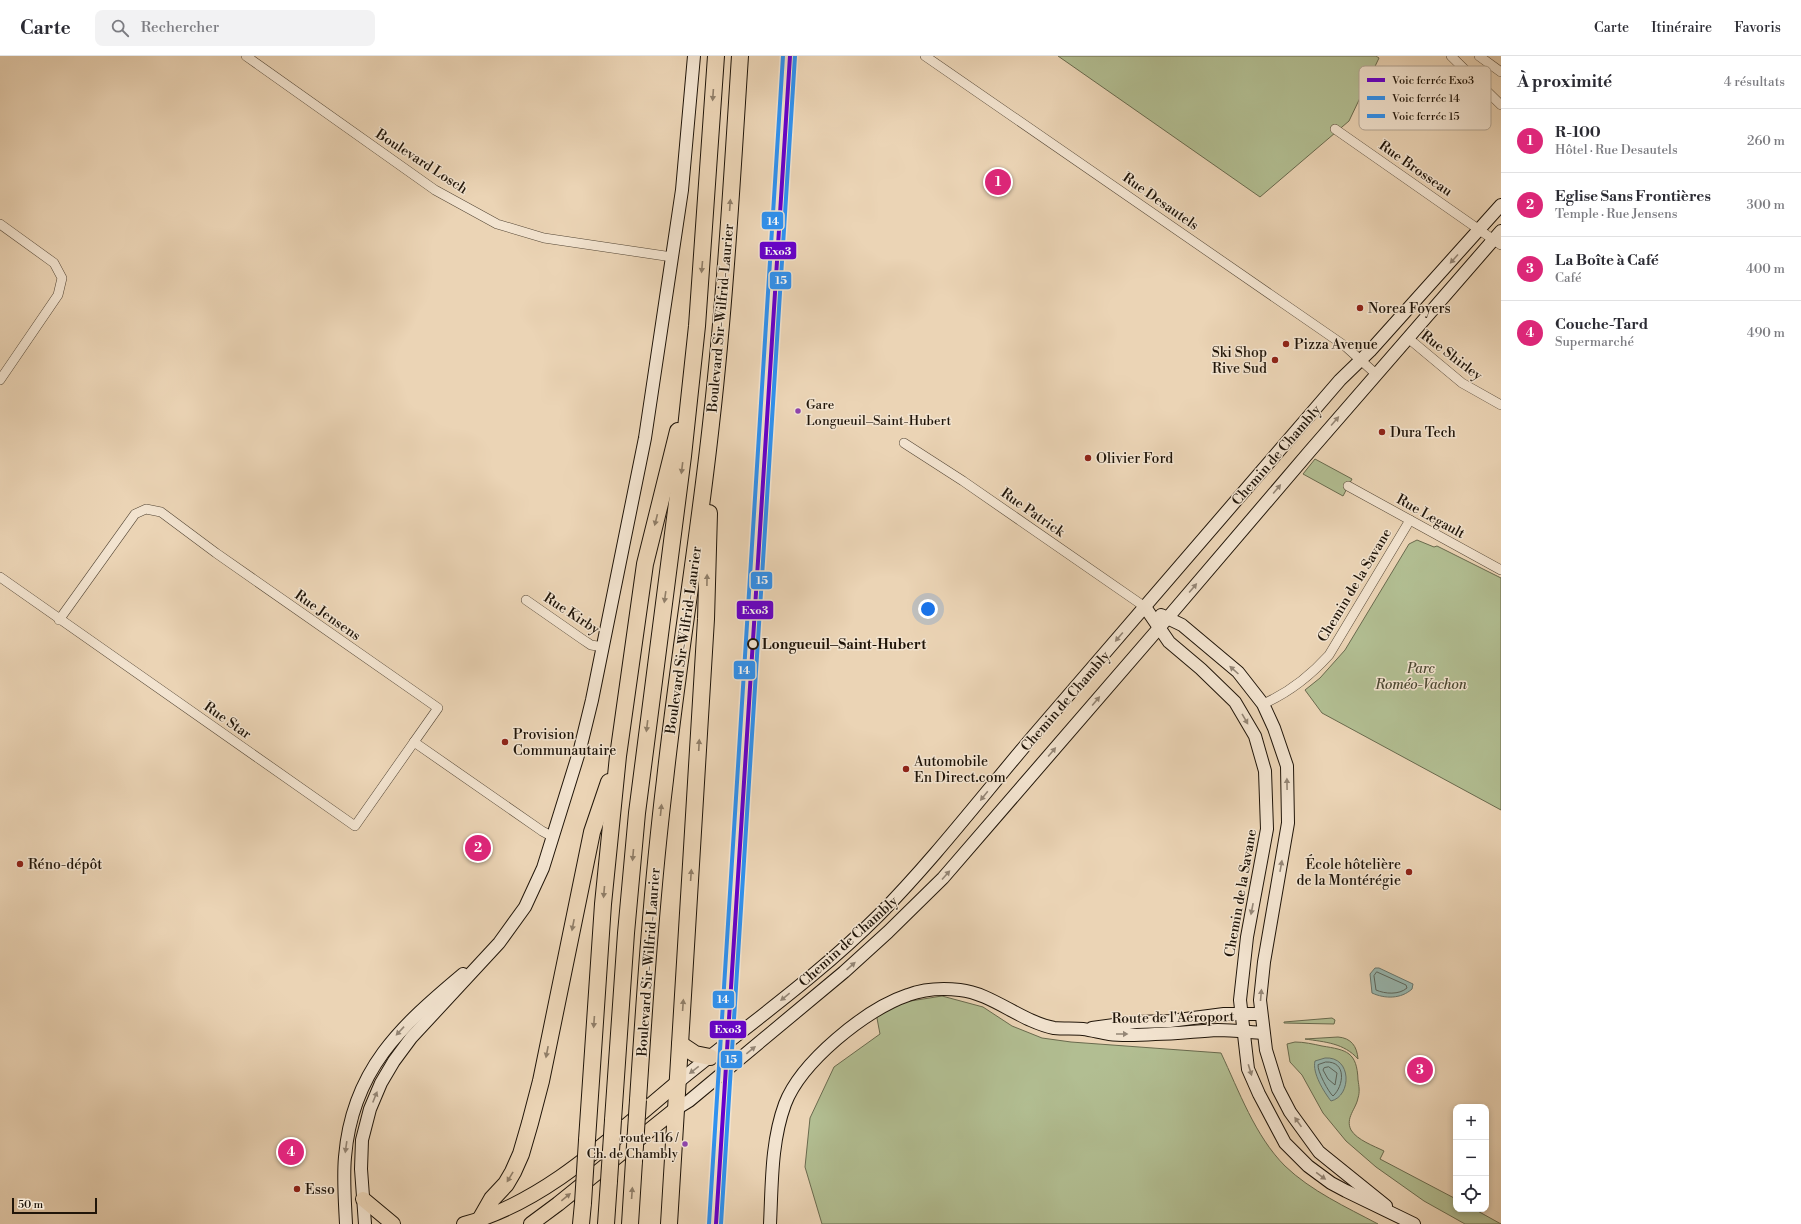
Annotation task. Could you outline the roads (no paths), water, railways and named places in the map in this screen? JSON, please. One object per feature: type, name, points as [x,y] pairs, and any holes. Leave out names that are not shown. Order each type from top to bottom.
[{"type":"highway","name":"Boulevard Sir-Wilfrid-Laurier","points":[[606,1224],[626,926],[637,813],[683,456],[692,374],[702,265],[716,56]]},
{"type":"highway","name":"Boulevard Sir-Wilfrid-Laurier","points":[[630,1224],[649,934],[662,808],[711,425],[727,245],[740,56]]},
{"type":"highway","points":[[581,1224],[603,904],[618,756],[645,564],[692,374]]},
{"type":"highway","points":[[669,1224],[706,619],[711,425]]},
{"type":"highway","points":[[480,1220],[492,1199],[506,1184],[513,1172],[527,1134],[543,1073],[592,832],[618,756]]},
{"type":"highway","points":[[680,1044],[695,1054],[710,1057]]},
{"type":"main road","name":"Chemin de Chambly","points":[[464,1224],[480,1220],[517,1204],[543,1189],[597,1149],[677,1083]]},
{"type":"main road","name":"Chemin de Chambly","points":[[530,1224],[558,1204],[676,1109]]},
{"type":"main road","points":[[363,1199],[392,1224]]},
{"type":"street","name":"Boulevard Losch","points":[[246,56],[434,190],[497,224],[544,238],[672,257]]},
{"type":"street","points":[[365,1224],[361,1157],[362,1140],[370,1109],[381,1083],[394,1061],[411,1038],[499,943],[519,917],[531,895],[553,837],[582,742],[603,648],[645,438],[686,158],[694,56]]},
{"type":"street","name":"Rue Desautels","points":[[925,56],[1345,346],[1376,374]]},
{"type":"street","points":[[1451,56],[1461,66]]},
{"type":"street","points":[[1479,56],[1501,72]]},
{"type":"street","points":[[1491,95],[1501,105]]},
{"type":"street","name":"Rue Brosseau","points":[[1336,129],[1480,230],[1499,239]]},
{"type":"street","name":"Chemin de Chambly","points":[[677,1083],[823,966],[859,934],[895,898],[938,851],[1014,759],[1340,380],[1360,361],[1501,205]]},
{"type":"street","points":[[0,224],[54,263],[62,278],[58,295],[0,380]]},
{"type":"street","name":"Chemin de Chambly","points":[[676,1109],[695,1096],[818,994],[888,932],[965,854],[1376,374],[1499,239]]},
{"type":"street","name":"Rue Shirley","points":[[1408,338],[1462,383],[1501,405]]},
{"type":"street","name":"Rue Patrick","points":[[904,443],[968,485],[1145,607]]},
{"type":"street","name":"Rue Legault","points":[[1348,486],[1501,570]]},
{"type":"street","name":"Rue Jensens","points":[[60,620],[135,514],[146,509],[161,512],[222,558],[438,708],[414,742]]},
{"type":"street","name":"Chemin de la Savane","points":[[1263,704],[1272,700],[1313,673],[1329,655],[1410,520]]},
{"type":"street","name":"Rue Star","points":[[0,577],[355,826],[414,742]]},
{"type":"street","name":"Rue Kirby","points":[[526,600],[591,645],[603,648]]},
{"type":"street","name":"Chemin de la Savane","points":[[1145,607],[1182,625],[1238,672],[1263,704],[1287,766],[1288,823],[1264,962],[1260,1000],[1269,1064],[1278,1089],[1290,1112],[1319,1152],[1342,1172],[1398,1215]]},
{"type":"street","name":"Chemin de la Savane","points":[[1145,607],[1169,642],[1201,669],[1235,702],[1255,736],[1265,771],[1267,829],[1247,937],[1240,988],[1242,1032],[1248,1069],[1259,1094],[1285,1143],[1308,1166],[1331,1183],[1414,1224]]},
{"type":"street","points":[[414,742],[542,831],[553,837]]},
{"type":"street","points":[[346,1224],[344,1177],[346,1149],[354,1112],[370,1072],[391,1041],[412,1018],[499,943]]},
{"type":"street","name":"Route de l'Aéroport","points":[[770,1224],[774,1149],[785,1104],[799,1080],[838,1038],[867,1016],[907,995],[924,991],[945,989],[959,990],[981,996],[1040,1024],[1054,1028],[1083,1029],[1110,1034],[1155,1034],[1217,1030],[1264,1033]]},
{"type":"street","name":"Route de l'Aéroport","points":[[1083,1029],[1136,1022],[1170,1021],[1224,1014],[1261,1014]]},
{"type":"water","points":[[1375,968],[1379,968],[1413,984],[1412,989],[1403,995],[1393,997],[1372,993],[1370,974]]},
{"type":"water","points":[[1325,1058],[1334,1059],[1340,1063],[1344,1069],[1346,1077],[1343,1092],[1338,1098],[1331,1101],[1322,1088],[1315,1071],[1315,1061]]},
{"type":"rail line","name":"14","points":[[709,1224],[783,56]]},
{"type":"rail line","name":"Exo3","points":[[716,1224],[790,56]]},
{"type":"rail line","name":"15","points":[[721,1224],[795,56]]},
{"type":"place","name":"R-100","points":[[998,182]]},
{"type":"place","name":"Norea Foyers","points":[[1360,308]]},
{"type":"place","name":"Pizza Avenue","points":[[1286,344]]},
{"type":"place","name":"Ski Shop Rive Sud","points":[[1275,360]]},
{"type":"place","name":"Gare Longueuil–Saint-Hubert","points":[[798,411]]},
{"type":"place","name":"Dura Tech","points":[[1382,432]]},
{"type":"place","name":"Olivier Ford","points":[[1088,458]]},
{"type":"place","name":"Longueuil–Saint-Hubert","points":[[753,644]]},
{"type":"place","name":"Provision Communautaire","points":[[505,742]]},
{"type":"place","name":"Automobile En Direct.com","points":[[906,769]]},
{"type":"place","name":"Eglise Sans Frontières","points":[[478,848]]},
{"type":"place","name":"Réno-dépôt","points":[[20,864]]},
{"type":"place","name":"École hôtelière de la Montérégie","points":[[1409,872]]},
{"type":"place","name":"La Boîte à Café","points":[[1420,1070]]},
{"type":"place","name":"route 116 / Ch. de Chambly","points":[[685,1144]]},
{"type":"place","name":"Couche-Tard","points":[[291,1152]]},
{"type":"place","name":"Esso","points":[[297,1189]]},
{"type":"park label","name":"Parc Roméo-Vachon","points":[[1421,676]]}]
